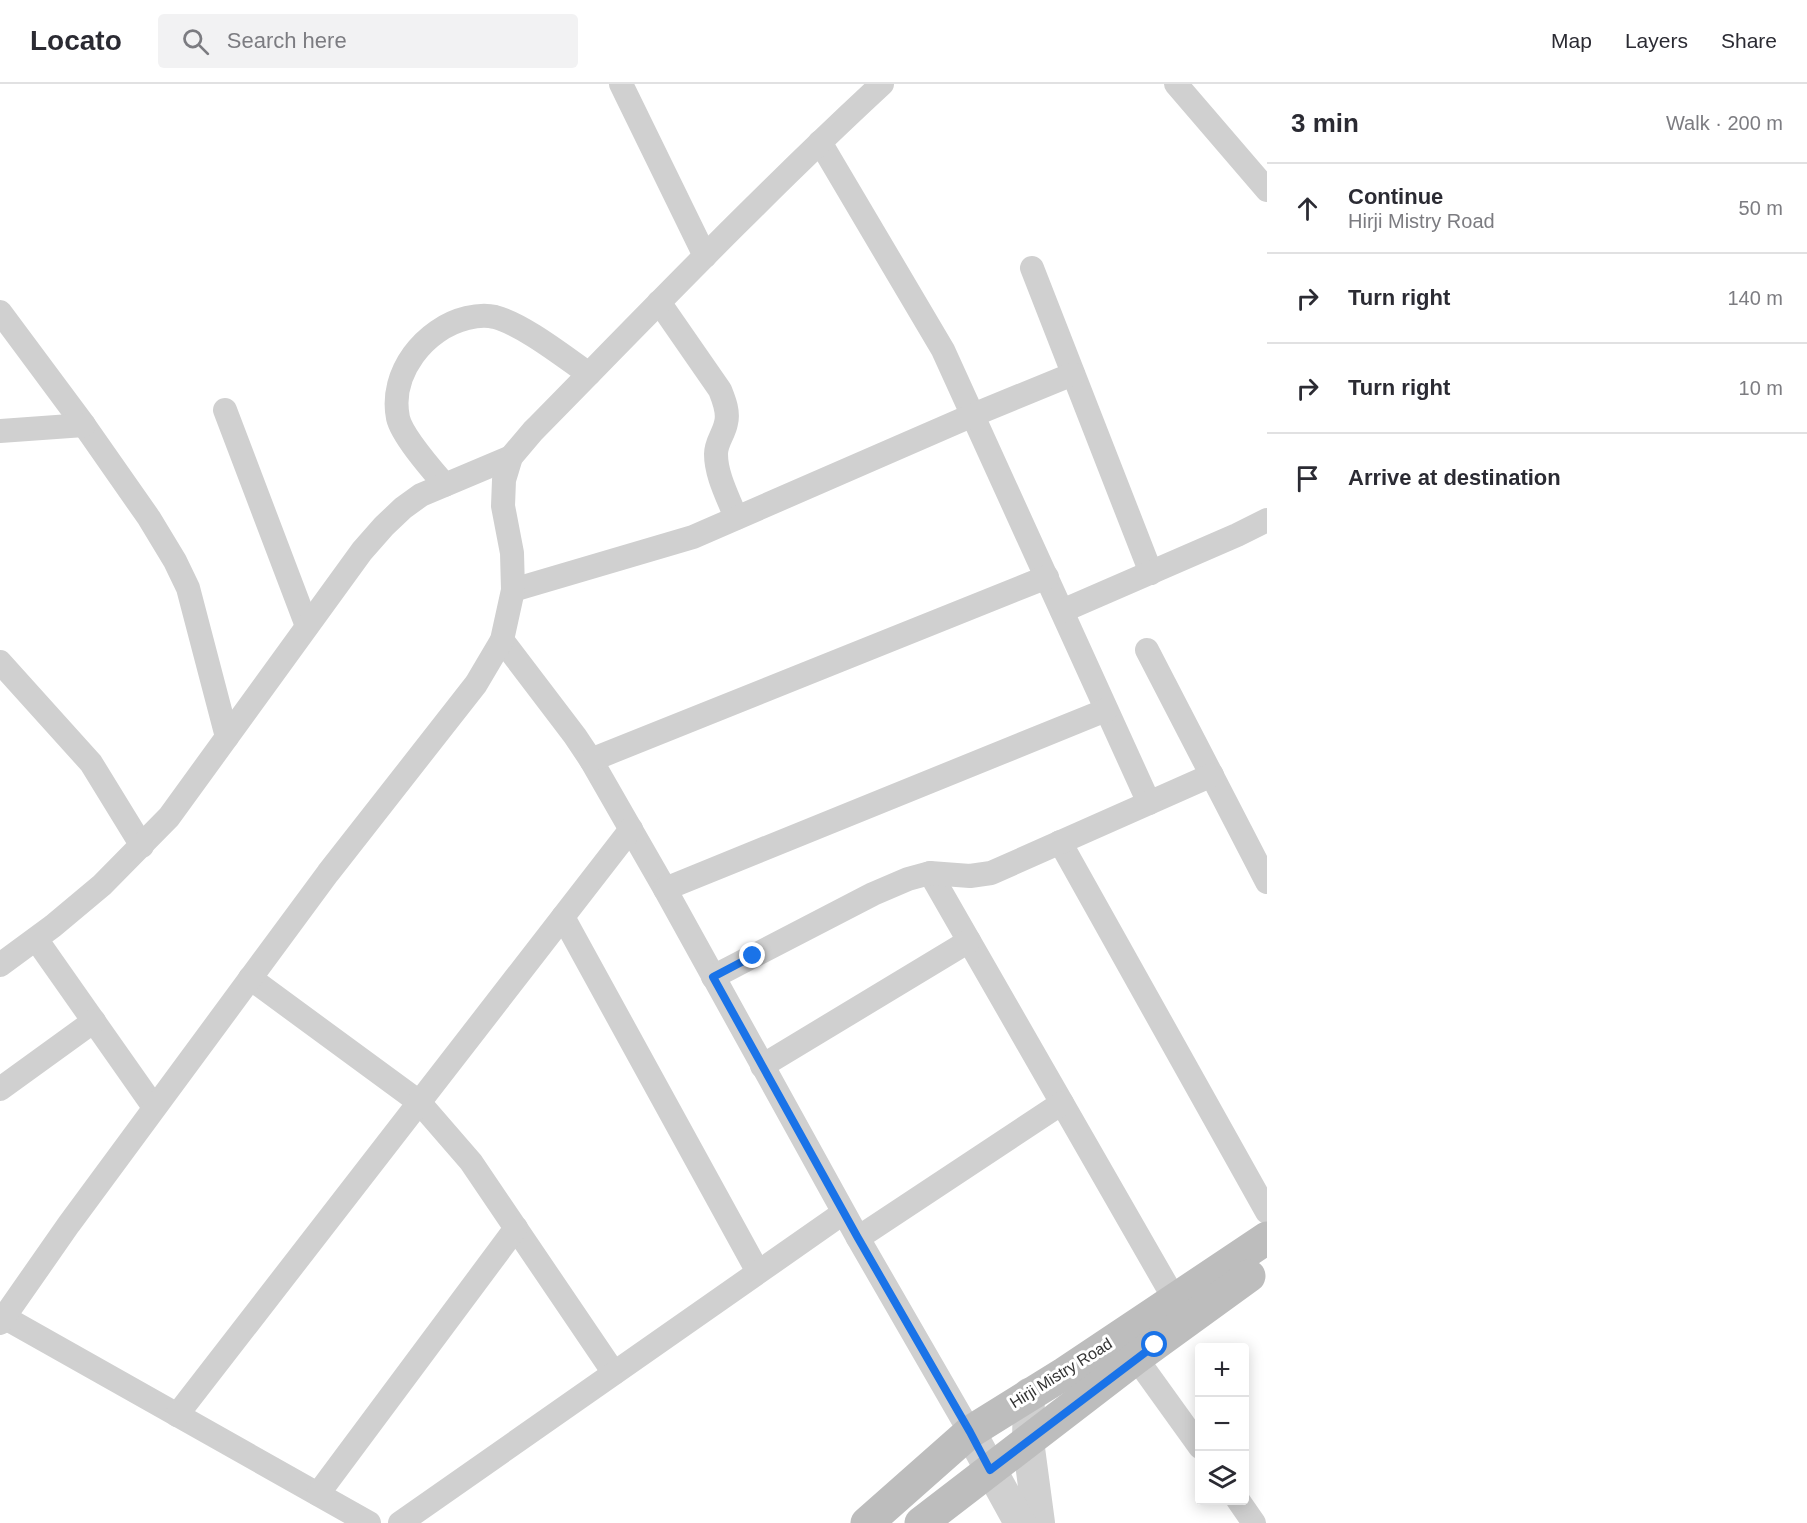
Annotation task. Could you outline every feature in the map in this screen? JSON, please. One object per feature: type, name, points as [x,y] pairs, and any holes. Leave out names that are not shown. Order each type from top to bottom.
[{"type":"main road","name":"Hirji Mistry Road","points":[[867,1520],[970,1432],[1065,1373],[1267,1238]]},
{"type":"main road","name":"Hirji Mistry Road","points":[[921,1523],[1136,1358],[1267,1262]]},
{"type":"street","points":[[621,84],[705,256]]},
{"type":"street","points":[[369,1523],[1,1319],[154,1107],[328,873],[476,684],[502,640],[513,590],[512,553],[503,506],[504,480],[512,457],[533,431],[705,256],[819,142],[882,84]]},
{"type":"street","points":[[1176,84],[1267,190]]},
{"type":"street","points":[[819,142],[943,350],[1149,803]]},
{"type":"street","points":[[1032,268],[1151,573]]},
{"type":"street","points":[[659,303],[720,390],[727,415],[716,454],[718,469],[736,518]]},
{"type":"street","points":[[0,312],[84,425],[149,518],[175,561],[188,588],[227,736]]},
{"type":"street","points":[[445,485],[421,457],[398,420],[396,400],[403,375],[415,351],[430,334],[453,321],[493,316],[519,327],[589,374]]},
{"type":"street","points":[[513,590],[693,537],[1073,374]]},
{"type":"street","points":[[225,410],[307,626]]},
{"type":"street","points":[[0,431],[84,425]]},
{"type":"street","points":[[0,965],[102,885],[169,817],[362,551],[384,526],[421,495],[512,457]]},
{"type":"street","points":[[1062,611],[1237,536],[1267,520]]},
{"type":"street","points":[[591,760],[1047,577]]},
{"type":"street","points":[[502,640],[591,760],[665,889],[843,1213],[1020,1523]]},
{"type":"street","points":[[1147,650],[1267,882]]},
{"type":"street","points":[[0,662],[91,763],[142,846]]},
{"type":"street","points":[[665,889],[1106,710]]},
{"type":"street","points":[[713,977],[873,894],[908,879],[930,873],[970,876],[991,873],[1212,776]]},
{"type":"street","points":[[177,1415],[631,829]]},
{"type":"street","points":[[1060,842],[1267,1212]]},
{"type":"street","points":[[930,873],[1175,1300]]},
{"type":"street","points":[[563,917],[758,1272]]},
{"type":"street","points":[[36,939],[154,1107]]},
{"type":"street","points":[[762,1066],[969,941]]},
{"type":"street","points":[[250,978],[419,1102],[471,1162],[614,1373]]},
{"type":"street","points":[[0,1089],[94,1021]]},
{"type":"street","points":[[858,1238],[1062,1103]]},
{"type":"street","points":[[400,1523],[843,1213]]},
{"type":"street","points":[[318,1494],[516,1228]]},
{"type":"street","points":[[1136,1358],[1195,1440]]},
{"type":"street","points":[[1029,1394],[1028,1441],[1039,1523]]},
{"type":"street","points":[[1241,1505],[1254,1523]]},
{"type":"route","points":[[753,956],[713,977],[990,1470],[1155,1345]]}]
